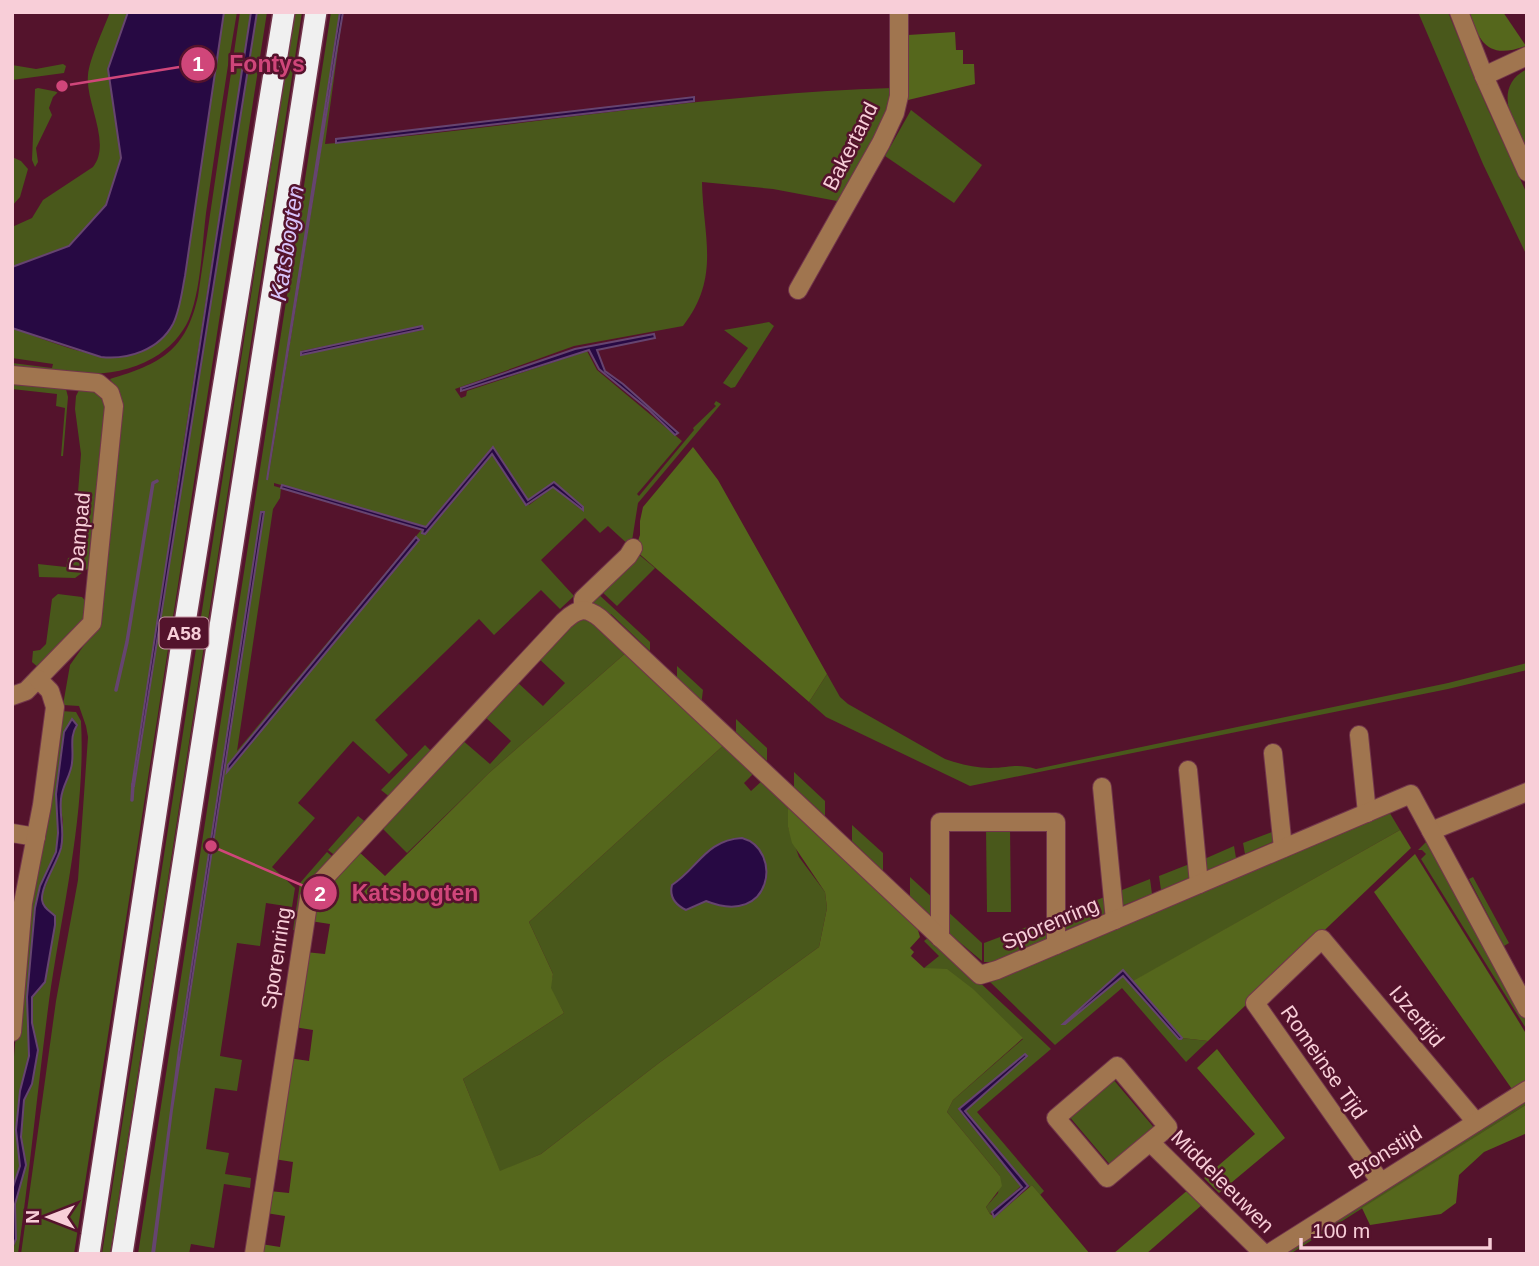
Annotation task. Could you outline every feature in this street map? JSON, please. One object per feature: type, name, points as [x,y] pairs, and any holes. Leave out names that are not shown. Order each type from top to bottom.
[{"type":"highway","name":"A58","points":[[89,1254],[187,615],[284,12]]},
{"type":"highway","name":"A58","points":[[122,1254],[316,12]]},
{"type":"street","name":"Bakertand","points":[[798,290],[881,143],[895,113],[900,96],[899,12]]},
{"type":"street","points":[[1459,12],[1527,172]]},
{"type":"street","points":[[1484,76],[1527,57]]},
{"type":"street","name":"Dampad","points":[[12,375],[98,383],[106,387],[114,406],[95,613],[86,632],[38,679]]},
{"type":"street","name":"Sporenring","points":[[583,608],[583,599],[633,548]]},
{"type":"street","name":"Sporenring","points":[[254,1254],[309,898],[319,883],[548,638],[574,612],[583,608],[600,618],[980,975],[1411,794],[1527,1009]]},
{"type":"street","points":[[12,696],[26,691],[38,679],[50,691],[55,708],[15,961],[12,1032]]},
{"type":"street","points":[[1359,735],[1367,813]]},
{"type":"street","points":[[1273,753],[1283,848]]},
{"type":"street","points":[[1188,770],[1199,884]]},
{"type":"street","points":[[1102,787],[1115,920]]},
{"type":"street","points":[[1431,831],[1527,792]]},
{"type":"street","points":[[940,938],[940,822],[1056,822],[1056,945]]},
{"type":"street","points":[[12,833],[36,837]]},
{"type":"street","name":"IJzertijd","points":[[1255,1003],[1322,939],[1476,1122]]},
{"type":"street","name":"Romeinse Tijd","points":[[1255,1003],[1380,1181]]},
{"type":"street","name":"Middeleeuwen","points":[[1117,1066],[1168,1127],[1150,1142],[1107,1178],[1056,1118],[1117,1066]]},
{"type":"street","name":"Bronstijd","points":[[1266,1254],[1527,1090]]},
{"type":"street","name":"Middeleeuwen","points":[[1150,1142],[1266,1254]]},
{"type":"green space","points":[[110,12],[128,12],[108,69],[121,158],[106,205],[69,246],[12,267],[12,227],[32,218],[43,200],[93,167],[98,157],[99,134],[88,75]]},
{"type":"green space","points":[[224,12],[237,12],[206,213],[199,281],[193,307],[183,331],[153,358],[120,371],[84,374],[12,369],[12,363],[52,368],[53,364],[12,358],[12,328],[78,350],[123,356],[144,351],[161,339],[175,318],[185,276]]},
{"type":"green space","points":[[240,12],[251,12],[177,486],[136,775],[257,12],[267,12],[74,1254],[21,1254],[56,1001],[78,880],[88,737],[79,706],[63,705],[70,665],[101,621],[120,395],[110,379],[157,361],[178,342],[193,315]]},
{"type":"green space","points":[[295,12],[302,12],[110,1254],[102,1254]]},
{"type":"green space","points":[[331,12],[340,12],[268,480],[343,12],[325,144],[679,104],[821,91],[892,88],[895,100],[804,267],[837,201],[773,189],[702,182],[706,273],[695,308],[683,326],[574,346],[455,389],[461,398],[466,396],[467,391],[587,351],[597,370],[682,441],[637,494],[639,496],[693,428],[716,406],[716,401],[721,404],[638,503],[631,547],[608,526],[600,533],[585,518],[541,560],[574,596],[560,609],[541,590],[494,635],[479,619],[375,720],[408,755],[389,774],[353,741],[298,803],[315,818],[272,867],[295,888],[292,907],[266,903],[260,946],[237,943],[220,1056],[242,1060],[237,1091],[215,1088],[206,1149],[229,1153],[225,1174],[251,1178],[250,1188],[224,1184],[214,1248],[191,1244],[189,1254],[154,1254],[172,1110],[264,513],[261,512],[179,1050],[152,1254],[138,1254]],"holes":[[[422,327],[422,330],[301,355],[301,351]],[[492,447],[528,500],[554,483],[580,509],[553,487],[529,505],[491,454],[425,534],[422,529],[237,751],[273,509],[280,498],[281,488],[274,486],[274,483],[426,527]],[[416,537],[419,540],[228,771],[228,765]]]},
{"type":"green space","points":[[1418,12],[1448,12],[1527,194],[1527,256],[1483,164]]},
{"type":"green space","points":[[1469,12],[1503,12],[1526,46],[1503,51],[1488,46],[1477,33]]},
{"type":"green space","points":[[955,32],[956,50],[963,50],[963,64],[974,64],[975,84],[908,100],[908,35]]},
{"type":"green space","points":[[63,64],[66,66],[64,73],[12,80],[12,65],[36,69]]},
{"type":"green space","points":[[1527,69],[1527,153],[1512,120],[1508,97],[1510,86],[1516,77]]},
{"type":"green space","points":[[35,89],[58,92],[49,108],[52,115],[36,148],[38,162],[35,167],[32,160]]},
{"type":"green space","points":[[911,110],[982,165],[954,203],[885,156]]},
{"type":"green space","points":[[12,157],[21,161],[28,169],[20,197],[12,206]]},
{"type":"green space","points":[[769,322],[774,326],[735,387],[731,388],[723,383],[748,348],[724,330]]},
{"type":"green space","points":[[12,381],[66,389],[68,397],[63,456],[65,408],[56,406],[57,394],[12,389]]},
{"type":"green space","points":[[94,388],[107,401],[90,567],[75,578],[39,577],[38,564],[66,567],[68,558],[73,557],[81,454],[75,409],[76,396],[79,390]]},
{"type":"green space","points":[[693,447],[718,480],[827,674],[809,702],[635,550],[640,535],[643,507]]},
{"type":"green space","points":[[637,553],[655,568],[617,606],[599,589]]},
{"type":"green space","points":[[596,592],[650,642],[650,651],[611,614],[607,617],[588,599]]},
{"type":"green space","points":[[58,594],[82,597],[88,604],[86,624],[40,669],[32,662],[33,651],[40,650],[46,644],[52,599]]},
{"type":"green space","points":[[587,618],[628,651],[489,773],[407,853],[380,826],[461,739],[490,764],[511,741],[483,715],[516,681],[543,706],[565,683],[537,657],[575,620]]},
{"type":"green space","points":[[628,651],[726,743],[529,922],[553,974],[551,988],[564,1013],[463,1079],[500,1171],[541,1154],[659,1063],[819,947],[827,908],[825,892],[792,843],[788,827],[788,802],[916,923],[920,937],[910,948],[914,952],[911,956],[924,968],[947,969],[973,989],[1023,1038],[953,1100],[947,1112],[1000,1176],[1002,1186],[986,1207],[990,1214],[995,1217],[1032,1185],[1090,1254],[259,1254],[261,1244],[280,1247],[285,1216],[266,1213],[269,1191],[289,1193],[293,1162],[274,1159],[289,1058],[309,1061],[313,1030],[294,1027],[305,952],[325,954],[330,924],[310,921],[313,903],[357,850],[385,876],[489,773]]},
{"type":"green space","points":[[1527,663],[1527,670],[1448,689],[970,786],[826,717],[809,702],[827,674],[840,697],[848,704],[945,759],[979,767],[1018,766],[1036,769],[1448,683]]},
{"type":"green space","points":[[677,666],[703,690],[701,706],[677,683]]},
{"type":"green space","points":[[61,711],[76,712],[81,721],[82,756],[77,826],[49,1001],[18,1254],[12,1254],[16,1239],[15,1204],[26,1165],[21,1137],[24,1099],[32,1084],[38,1050],[32,1023],[32,997],[45,982],[55,925],[42,903],[42,895],[62,845],[62,788],[71,769],[72,736],[77,725],[73,719],[64,732],[56,794],[56,852],[40,886],[35,908],[27,997],[29,1056],[20,1091],[16,1130],[20,1166],[12,1190],[12,1081],[22,959]]},
{"type":"green space","points":[[736,719],[767,748],[767,761],[736,732]]},
{"type":"green space","points":[[726,743],[756,771],[744,783],[751,791],[764,779],[788,802],[788,827],[799,857],[825,892],[827,908],[819,947],[659,1063],[541,1154],[500,1172],[463,1079],[564,1013],[550,988],[553,974],[529,922]],"holes":[[[767,877],[761,892],[753,901],[711,904],[706,901],[686,910],[672,885],[684,878]]]},
{"type":"green space","points":[[425,745],[433,753],[391,798],[381,790]]},
{"type":"green space","points":[[794,772],[825,801],[825,816],[794,787]]},
{"type":"green space","points":[[1388,810],[1400,830],[1134,981],[1182,1038],[1208,1041],[1186,1062],[1122,988],[1055,1045],[988,980]]},
{"type":"green space","points":[[358,816],[368,824],[337,857],[328,850]]},
{"type":"green space","points":[[852,825],[883,853],[883,871],[852,841]]},
{"type":"green space","points":[[986,827],[1010,827],[1011,912],[987,912]]},
{"type":"green space","points":[[1277,830],[1277,840],[1245,854],[1243,843]]},
{"type":"green space","points":[[1400,830],[1411,848],[1208,1041],[1182,1038],[1133,981]]},
{"type":"green space","points":[[1429,839],[1527,1021],[1527,1030],[1421,859],[1426,854],[1418,850]]},
{"type":"green space","points":[[1234,846],[1236,858],[1203,872],[1202,860]]},
{"type":"green space","points":[[327,852],[335,859],[298,931],[293,930],[300,883]]},
{"type":"green space","points":[[1415,854],[1527,1035],[1527,1084],[1514,1092],[1374,892]]},
{"type":"green space","points":[[1192,863],[1193,876],[1161,890],[1159,876]]},
{"type":"green space","points":[[910,877],[935,900],[935,920],[910,896]]},
{"type":"green space","points":[[1473,877],[1509,943],[1504,946],[1469,879]]},
{"type":"green space","points":[[1150,879],[1152,894],[1119,907],[1117,892]]},
{"type":"green space","points":[[1107,896],[1109,912],[1061,932],[1061,914]]},
{"type":"green space","points":[[945,909],[982,943],[982,961],[945,930]]},
{"type":"green space","points":[[1051,918],[1051,937],[992,962],[984,962],[984,943]]},
{"type":"green space","points":[[930,936],[1051,1049],[977,1112],[1044,1191],[1040,1195],[1032,1185],[1030,1187],[965,1111],[1026,1054],[958,1109],[1021,1186],[990,1214],[986,1207],[998,1193],[1000,1176],[947,1112],[953,1100],[1023,1039],[924,968],[939,956],[924,941]]},
{"type":"green space","points":[[1217,1049],[1285,1138],[1219,1193],[1204,1178],[1255,1134],[1197,1068]]},
{"type":"green space","points":[[1112,1078],[1156,1130],[1112,1167],[1068,1115]]},
{"type":"green space","points":[[1527,1096],[1527,1104],[1290,1254],[1276,1254]]},
{"type":"green space","points":[[1527,1104],[1527,1133],[1484,1152],[1459,1175],[1456,1203],[1441,1214],[1370,1225],[1362,1208]]},
{"type":"green space","points":[[1189,1189],[1203,1204],[1146,1254],[1113,1254]]},
{"type":"shaded area","points":[[128,12],[224,12],[185,276],[175,319],[167,333],[151,347],[132,355],[111,358],[12,328],[12,267],[69,246],[106,205],[121,158],[108,69]]},
{"type":"shaded area","points":[[251,12],[257,12],[132,786]]},
{"type":"shaded area","points":[[340,12],[343,12],[267,480]]},
{"type":"shaded area","points":[[694,97],[694,101],[336,143],[336,139]]},
{"type":"shaded area","points":[[422,326],[423,329],[301,355],[301,352]]},
{"type":"shaded area","points":[[654,334],[655,338],[597,350],[605,371],[678,433],[675,435],[599,369],[589,350],[461,391],[461,388],[575,349]]},
{"type":"shaded area","points":[[493,447],[528,500],[554,482],[583,507],[583,510],[553,487],[526,505],[492,454],[425,534],[422,533],[423,530],[281,488],[282,485],[426,527]]},
{"type":"shaded area","points":[[261,512],[264,512],[152,1254],[179,1050]]},
{"type":"shaded area","points":[[416,537],[419,540],[227,772],[228,765]]},
{"type":"shaded area","points":[[72,719],[77,725],[72,739],[71,767],[61,799],[62,842],[42,894],[44,905],[55,916],[55,925],[45,982],[32,997],[32,1023],[38,1050],[32,1084],[24,1100],[21,1137],[26,1165],[15,1204],[16,1239],[12,1248],[12,1190],[20,1166],[16,1130],[20,1091],[29,1056],[27,997],[35,908],[40,886],[56,852],[56,794],[64,732]]},
{"type":"shaded area","points":[[742,838],[755,845],[763,856],[766,870],[764,884],[758,896],[746,904],[728,906],[706,901],[686,910],[676,903],[672,897],[672,885],[711,849],[730,840]]},
{"type":"shaded area","points":[[1123,970],[1181,1039],[1123,976],[1063,1024]]},
{"type":"shaded area","points":[[1025,1054],[1027,1056],[965,1111],[1028,1186],[994,1217],[992,1212],[1022,1187],[959,1109]]},
{"type":"waterway","points":[[116,690],[127,642],[153,483],[157,481]]},
{"type":"waterway","points":[[132,800],[133,784]]},
{"type":"place","name":"Fontys","points":[[62,86]]},
{"type":"place","name":"Katsbogten","points":[[211,846]]}]
